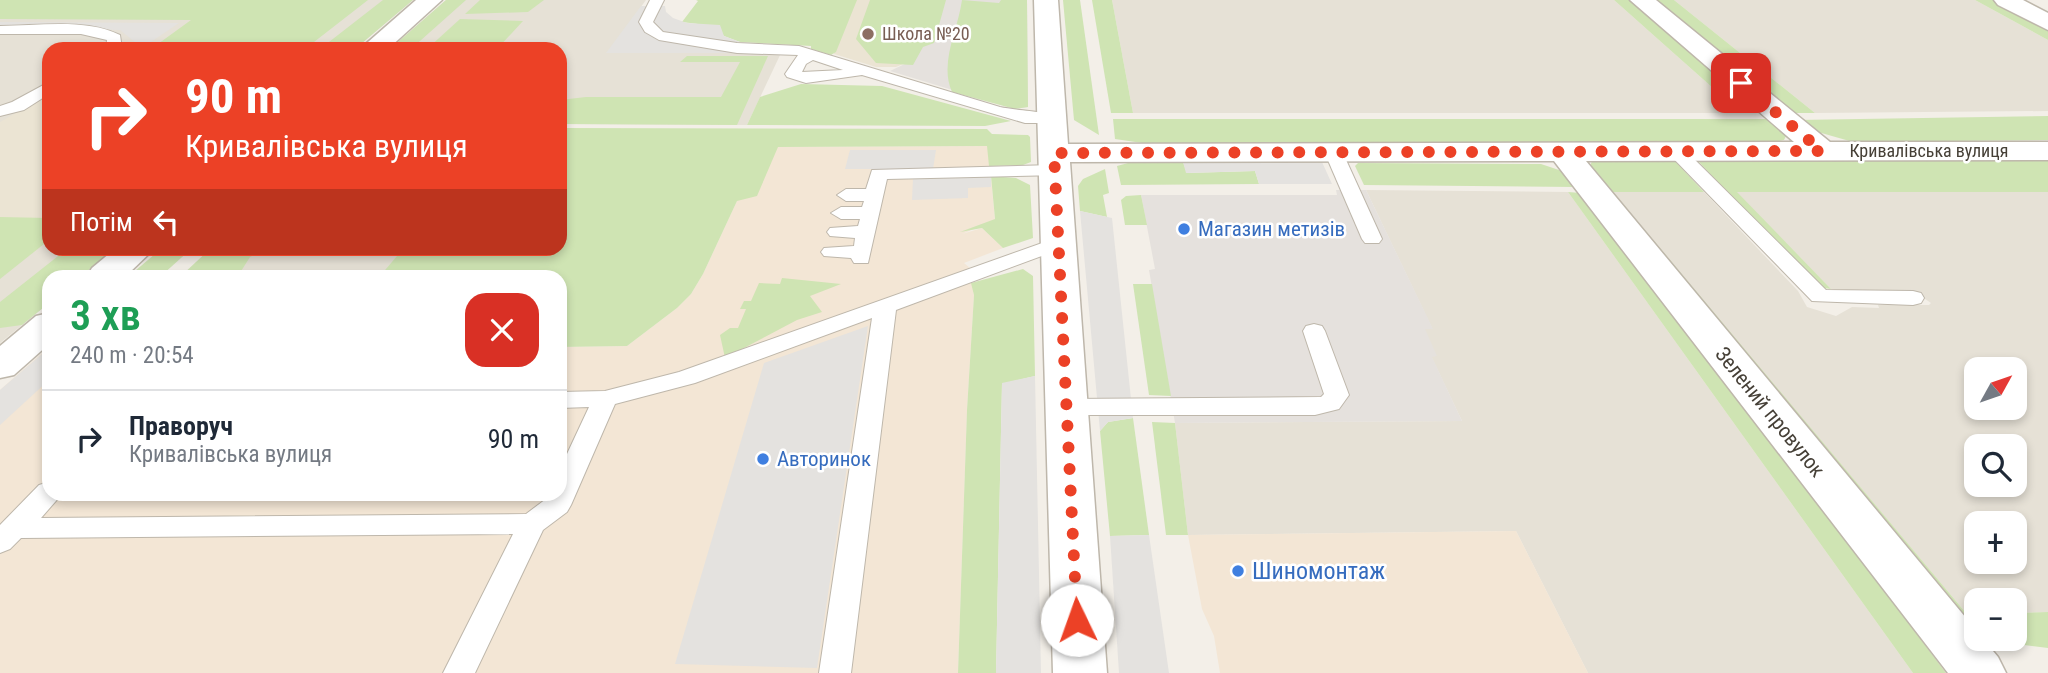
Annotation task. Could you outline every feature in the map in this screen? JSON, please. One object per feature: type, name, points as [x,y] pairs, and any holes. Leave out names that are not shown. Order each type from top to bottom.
[{"type":"street","points":[[381,42],[430,0]]},
{"type":"street","points":[[1046,0],[1080,673]]},
{"type":"street","points":[[1642,0],[1822,151]]},
{"type":"street","points":[[2006,0],[2048,23]]},
{"type":"street","name":"Кривалівська вулиця","points":[[1053,147],[1333,151],[2048,151]]},
{"type":"street","name":"Зелений провулок","points":[[1561,150],[1979,673]]},
{"type":"street","points":[[112,270],[129,256]]},
{"type":"lane","points":[[657,0],[646,22],[659,36],[691,43],[799,51],[1025,118],[1053,147]]},
{"type":"lane","points":[[0,30],[93,31],[115,38],[115,42]]},
{"type":"lane","points":[[811,55],[800,61],[793,74],[806,78],[868,72]]},
{"type":"lane","points":[[0,111],[18,106],[42,91]]},
{"type":"lane","points":[[867,230],[879,174],[1053,147]]},
{"type":"lane","points":[[1333,151],[1373,239]]},
{"type":"lane","points":[[1676,151],[1820,296],[1913,298]]},
{"type":"lane","points":[[867,230],[839,223],[867,230]]},
{"type":"lane","points":[[567,400],[605,400],[687,378],[1059,243]]},
{"type":"lane","points":[[835,673],[885,308]]},
{"type":"lane","points":[[1067,407],[1315,407],[1330,403],[1337,395],[1314,331]]},
{"type":"lane","points":[[567,484],[605,400]]},
{"type":"lane","points":[[7,535],[42,499]]},
{"type":"lane","points":[[459,673],[532,524],[557,506],[559,501]]},
{"type":"lane","points":[[7,535],[532,524]]},
{"type":"shaded area","points":[[0,0],[413,0],[363,42],[42,42],[42,256],[106,256],[89,270],[42,270],[42,309],[0,343]]},
{"type":"shaded area","points":[[446,0],[646,0],[607,53],[781,53],[747,125],[567,124],[567,42],[398,42]]},
{"type":"shaded area","name":"Школа №20","points":[[818,0],[923,0],[913,60],[896,67],[876,67],[834,54]]},
{"type":"shaded area","points":[[923,0],[1027,0],[1028,107],[1015,109],[890,71],[913,60]]},
{"type":"shaded area","points":[[1112,0],[1614,0],[1741,113],[1133,113]]},
{"type":"shaded area","points":[[1674,0],[1975,0],[2048,40],[2048,111],[1815,113]]},
{"type":"shaded area","points":[[641,6],[665,6],[666,12],[673,18],[687,23],[720,25],[724,36],[740,42],[734,53],[606,53]]},
{"type":"shaded area","points":[[0,22],[179,23],[151,42],[135,42],[120,30],[0,27]]},
{"type":"shaded area","points":[[42,98],[42,245],[0,278],[0,122]]},
{"type":"shaded area","name":"Авторинок","points":[[988,146],[995,220],[962,234],[982,228],[1003,248],[964,263],[970,268],[974,295],[967,410],[958,673],[0,673],[0,390],[42,353],[42,501],[567,501],[567,347],[627,346],[691,294],[703,274],[762,147]]},
{"type":"shaded area","points":[[850,150],[936,150],[933,169],[845,169]]},
{"type":"shaded area","points":[[1183,162],[1322,162],[1332,184],[1259,184],[1255,171],[1186,173]]},
{"type":"shaded area","points":[[991,176],[991,187],[968,188],[968,198],[912,200],[913,178]]},
{"type":"shaded area","points":[[1336,190],[1366,190],[1433,329],[1425,329],[1437,356],[1432,357],[1462,421],[1175,423],[1149,270],[1155,269],[1141,195],[1337,195]]},
{"type":"shaded area","points":[[1366,190],[1568,192],[1913,673],[1588,673],[1516,531],[1188,535],[1175,423],[1462,421],[1431,356],[1436,356],[1424,329],[1432,328]]},
{"type":"shaded area","points":[[1612,192],[1704,192],[1798,291],[1807,307],[1836,316],[1852,307],[1879,308],[1878,305],[1931,303],[1915,292],[1841,292],[1831,289],[1736,192],[2048,192],[2048,612],[2027,613],[2027,588],[1964,588],[1964,611]]},
{"type":"shaded area","points":[[1080,211],[1112,218],[1133,418],[1108,422],[1100,431]]},
{"type":"shaded area","points":[[225,256],[520,256],[510,270],[210,270]]},
{"type":"shaded area","points":[[868,326],[817,668],[675,664],[764,363]]},
{"type":"shaded area","points":[[42,354],[42,386],[0,425],[0,390]]},
{"type":"shaded area","points":[[1035,376],[1041,673],[996,673],[1002,383]]},
{"type":"shaded area","points":[[1516,531],[1588,673],[1220,673],[1214,636],[1202,609],[1188,535]]},
{"type":"shaded area","points":[[1149,535],[1169,673],[1119,673],[1110,536]]},
{"type":"green space","points":[[0,0],[368,0],[314,42],[161,42],[191,20],[0,19]]},
{"type":"green space","points":[[383,0],[413,0],[363,42],[329,42]]},
{"type":"green space","points":[[446,0],[466,0],[419,42],[398,42]]},
{"type":"green space","points":[[480,0],[544,0],[528,12],[465,14]]},
{"type":"green space","points":[[696,0],[857,0],[836,52],[831,55],[811,49],[811,46],[740,42],[724,36],[714,26],[682,22],[698,1]]},
{"type":"green space","points":[[870,0],[946,0],[934,43],[923,47],[913,65],[876,63],[856,39]]},
{"type":"green space","points":[[962,0],[999,3],[1001,0],[1027,0],[1028,107],[1015,109],[952,92],[948,58]]},
{"type":"green space","points":[[1063,0],[1080,0],[1099,135],[1074,120]]},
{"type":"green space","points":[[1092,0],[1112,0],[1133,113],[1111,113]]},
{"type":"green space","points":[[1614,0],[1631,0],[1764,113],[1741,113]]},
{"type":"green space","points":[[1653,0],[1674,0],[1815,113],[1789,113]]},
{"type":"green space","points":[[1975,0],[1994,0],[2048,30],[2048,40]]},
{"type":"green space","points":[[460,19],[523,21],[504,42],[435,42]]},
{"type":"green space","points":[[687,56],[768,56],[737,125],[567,124],[567,99],[721,97],[740,62],[680,62]]},
{"type":"green space","points":[[801,84],[882,86],[1011,121],[985,126],[747,125],[760,97]]},
{"type":"green space","points":[[2048,116],[2048,140],[1853,142],[1811,130],[1796,120]]},
{"type":"green space","points":[[1113,119],[1771,119],[1787,134],[1784,140],[1775,142],[1149,144],[1115,139]]},
{"type":"green space","points":[[567,128],[987,129],[992,134],[1030,137],[1031,162],[1023,165],[989,166],[987,146],[778,147],[757,196],[737,201],[691,294],[627,346],[567,347],[567,270],[385,270],[397,256],[567,256]]},
{"type":"green space","points":[[1603,158],[1674,160],[1704,192],[1613,192],[1964,611],[1964,620],[1609,196],[1612,191],[1590,166],[1592,161]]},
{"type":"green space","points":[[1697,160],[2048,160],[2048,192],[1737,192],[1831,289],[1817,287]]},
{"type":"green space","points":[[1183,162],[1187,173],[1255,171],[1259,184],[1121,185],[1117,166],[1128,163]]},
{"type":"green space","points":[[1358,163],[1541,164],[1565,172],[1576,187],[1364,185],[1355,166]]},
{"type":"green space","points":[[1105,169],[1109,193],[1103,195],[1107,217],[1080,211],[1078,186],[1083,179]]},
{"type":"green space","points":[[991,176],[1016,178],[1030,185],[1033,238],[1003,248],[982,228],[960,232],[995,219]]},
{"type":"green space","points":[[1568,192],[1581,193],[1655,283],[1946,673],[1913,673]]},
{"type":"green space","points":[[1141,195],[1147,225],[1125,225],[1121,200],[1126,196]]},
{"type":"green space","points":[[0,217],[42,218],[42,246],[0,279]]},
{"type":"green space","points":[[58,256],[106,256],[89,270],[42,270],[42,309],[22,325],[0,328],[0,302]]},
{"type":"green space","points":[[153,256],[183,256],[168,270],[136,270]]},
{"type":"green space","points":[[202,256],[252,256],[242,270],[187,270]]},
{"type":"green space","points":[[1023,269],[1033,276],[1035,376],[1002,384],[996,673],[958,673],[967,410],[974,295],[971,283]]},
{"type":"green space","points":[[782,278],[841,284],[810,296],[822,312],[797,320],[725,358],[720,335],[730,328],[738,328],[746,309],[740,309],[744,301],[751,301],[759,283],[780,284]]},
{"type":"green space","points":[[1133,284],[1152,284],[1171,396],[1149,395]]},
{"type":"green space","points":[[1133,418],[1149,535],[1110,536],[1100,431],[1108,422]]},
{"type":"green space","points":[[1152,422],[1175,423],[1188,535],[1166,535]]},
{"type":"green space","points":[[2048,612],[2048,648],[2027,645],[2027,613]]},
{"type":"place","name":"Школа №20","points":[[868,34]]},
{"type":"place","name":"Магазин метизів","points":[[1184,229]]},
{"type":"place","name":"Авторинок","points":[[763,459]]},
{"type":"place","name":"Шиномонтаж","points":[[1238,571]]},
{"type":"route","points":[[1077,620],[1054,153],[1822,151],[1741,83]]}]
